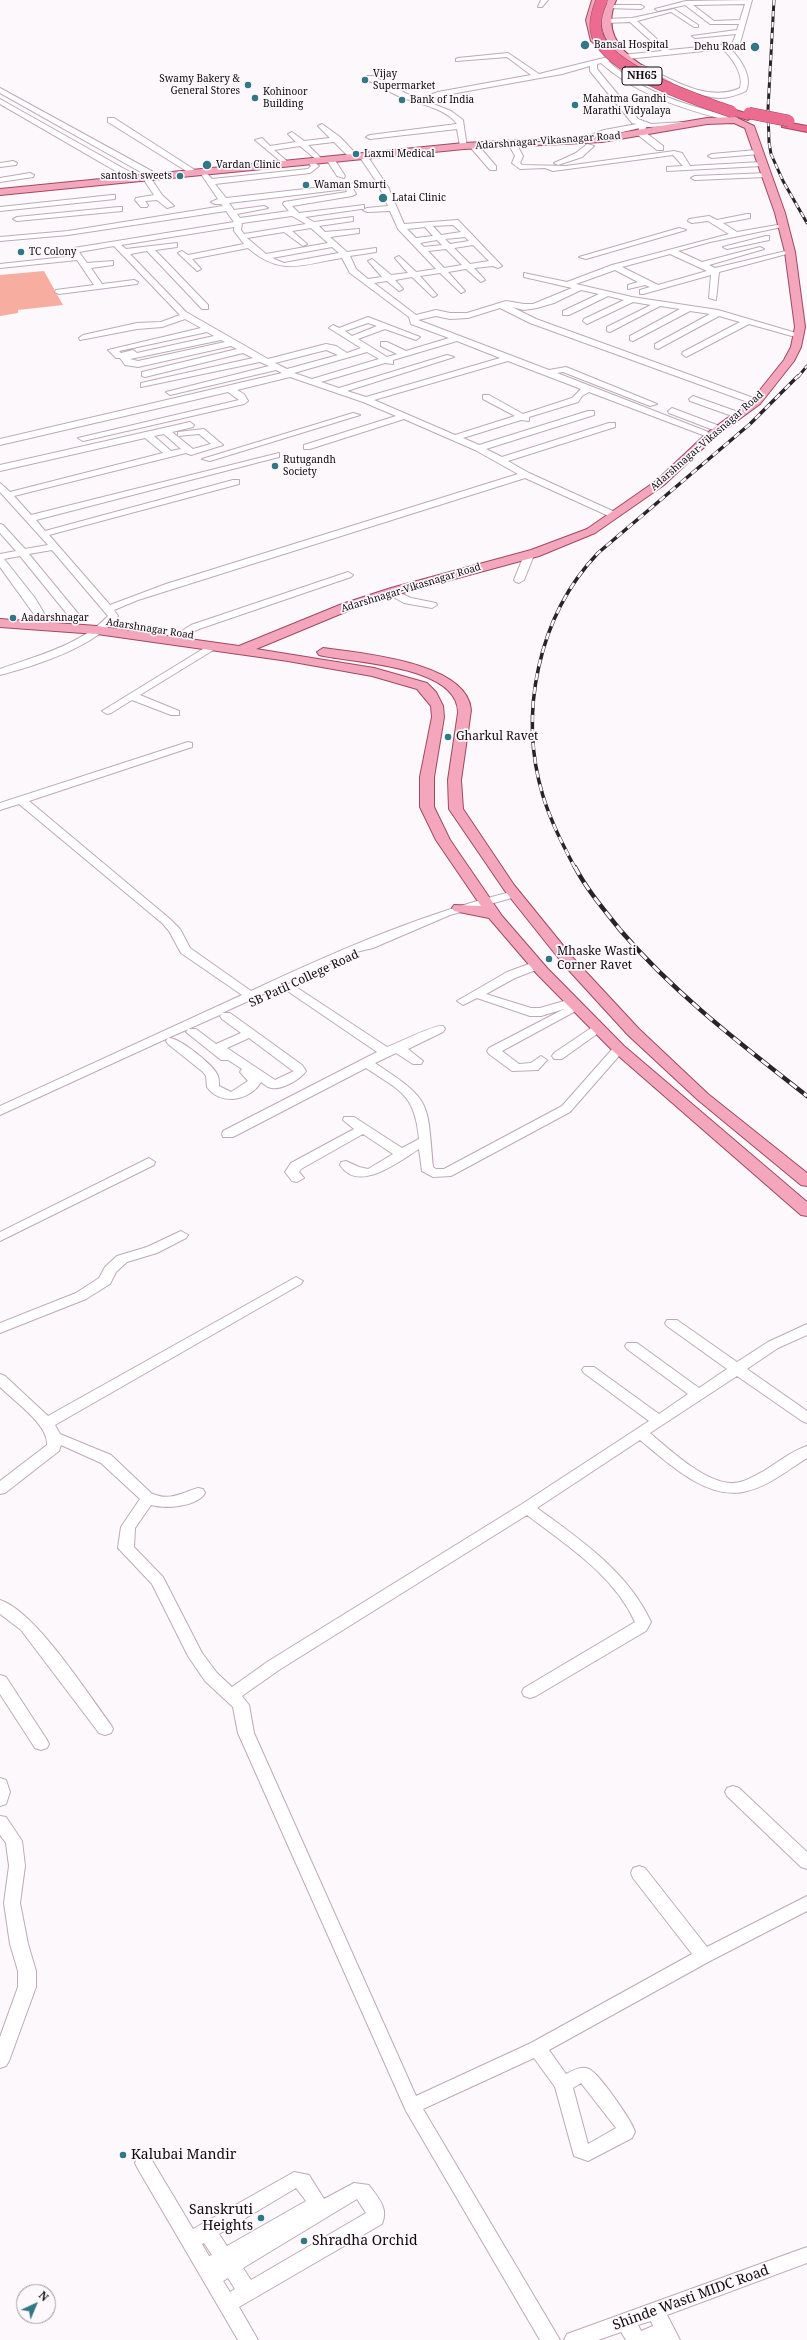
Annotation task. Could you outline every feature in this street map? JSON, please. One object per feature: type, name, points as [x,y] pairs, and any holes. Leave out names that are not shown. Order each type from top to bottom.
[{"type":"highway","name":"NH65","points":[[608,2],[597,11],[595,25],[597,36],[609,51],[628,67],[666,89],[734,114],[748,115],[788,123],[807,129]]},
{"type":"highway","points":[[788,123],[807,124]]},
{"type":"main road","points":[[596,0],[590,20],[593,36],[607,60],[666,92],[700,105],[748,115]]},
{"type":"main road","points":[[608,2],[606,21],[610,40],[626,56],[678,89],[748,115]]},
{"type":"main road","name":"Adarshnagar-Vikasnagar Road","points":[[0,192],[199,171],[469,146],[587,141],[642,129],[686,124],[734,114],[750,126],[756,152],[786,239],[799,312],[799,335],[789,361],[756,402],[715,432],[660,483],[614,515],[573,540],[529,555],[391,592],[332,612],[257,643],[208,642]]},
{"type":"main road","name":"Adarshnagar Road","points":[[0,613],[76,618],[107,622],[182,634],[208,642]]},
{"type":"main road","points":[[0,623],[97,630],[208,642],[239,651],[302,659],[398,678],[422,686],[431,695],[437,706],[438,717],[428,777],[427,807],[443,840],[494,915],[537,966],[619,1049],[807,1211]]},
{"type":"main road","points":[[239,651],[257,643],[379,661],[426,672],[444,681],[464,703],[463,731],[453,797],[456,809],[538,928],[606,1004],[703,1097],[807,1181]]},
{"type":"main road","points":[[459,908],[480,910],[494,915]]},
{"type":"street","points":[[540,6],[545,0]]},
{"type":"street","points":[[423,101],[438,94],[537,76],[626,56],[726,47],[736,44],[749,1],[684,2],[658,9]]},
{"type":"street","points":[[608,2],[641,7]]},
{"type":"street","points":[[684,2],[712,23],[742,22]]},
{"type":"street","points":[[606,21],[632,20],[674,11],[694,9]]},
{"type":"street","points":[[674,11],[696,26]]},
{"type":"street","points":[[632,20],[667,52]]},
{"type":"street","points":[[695,36],[740,32]]},
{"type":"street","points":[[640,66],[674,83],[699,92],[717,95],[736,93],[743,89],[744,82],[734,57],[726,47]]},
{"type":"street","points":[[458,60],[508,55],[537,76]]},
{"type":"street","points":[[466,66],[516,60]]},
{"type":"street","points":[[607,60],[616,73],[654,93],[700,111],[734,114]]},
{"type":"street","points":[[594,64],[593,69],[629,115],[660,148]]},
{"type":"street","points":[[370,78],[400,94],[423,101],[456,117],[469,146],[493,168]]},
{"type":"street","points":[[0,90],[150,176],[160,197],[170,206]]},
{"type":"street","points":[[0,101],[134,178]]},
{"type":"street","points":[[111,120],[199,171],[210,182],[239,223],[238,230],[264,257],[277,264],[284,265],[345,254],[372,246],[336,246],[264,257]]},
{"type":"street","points":[[322,126],[359,157],[381,183],[401,228],[461,291]]},
{"type":"street","points":[[370,137],[461,126]]},
{"type":"street","points":[[210,182],[310,171],[314,166],[315,161],[303,144],[292,134]]},
{"type":"street","points":[[269,148],[337,139]]},
{"type":"street","points":[[259,140],[286,163]]},
{"type":"street","points":[[512,143],[520,156],[516,163],[520,167],[546,166],[573,158],[587,141],[597,153]]},
{"type":"street","points":[[712,156],[756,152]]},
{"type":"street","points":[[546,166],[553,169],[566,168],[674,153],[679,155],[688,168]]},
{"type":"street","points":[[330,159],[341,176]]},
{"type":"street","points":[[0,166],[13,164]]},
{"type":"street","points":[[670,169],[761,164]]},
{"type":"street","points":[[0,180],[30,175]]},
{"type":"street","points":[[695,178],[765,175]]},
{"type":"street","points":[[104,182],[125,216]]},
{"type":"street","points":[[17,219],[125,216],[168,217],[348,186],[381,183]]},
{"type":"street","points":[[348,186],[352,194],[287,204],[295,215],[313,226],[345,254],[349,266],[414,319],[456,339],[565,380],[715,432]]},
{"type":"street","points":[[0,209],[112,197]]},
{"type":"street","points":[[144,205],[139,200],[160,197]]},
{"type":"street","points":[[227,207],[264,208]]},
{"type":"street","points":[[100,287],[78,258],[74,250],[120,244],[239,223],[295,215],[393,208]]},
{"type":"street","points":[[0,239],[68,233],[107,227],[125,216]]},
{"type":"street","points":[[717,222],[747,216]]},
{"type":"street","points":[[692,221],[707,218],[717,222],[736,235]]},
{"type":"street","points":[[244,236],[350,219]]},
{"type":"street","points":[[369,281],[441,270],[496,264],[454,222],[401,228]]},
{"type":"street","points":[[427,225],[467,267],[482,280]]},
{"type":"street","points":[[107,227],[124,252],[186,316],[204,330],[222,337],[288,373],[310,382],[366,400],[402,417],[478,448],[526,475],[614,515]]},
{"type":"street","points":[[287,230],[303,244]]},
{"type":"street","points":[[324,235],[356,230]]},
{"type":"street","points":[[584,257],[682,230]]},
{"type":"street","points":[[414,241],[466,234]]},
{"type":"street","points":[[394,329],[414,319],[436,313],[450,316],[468,314],[500,305],[509,304],[534,306],[551,301],[574,283],[615,267],[670,251],[736,235],[786,239]]},
{"type":"street","points":[[166,236],[198,269]]},
{"type":"street","points":[[727,247],[786,239]]},
{"type":"street","points":[[700,264],[770,247],[786,239]]},
{"type":"street","points":[[643,292],[715,271],[786,239]]},
{"type":"street","points":[[137,241],[147,249],[205,307]]},
{"type":"street","points":[[421,250],[474,243]]},
{"type":"street","points":[[697,244],[712,250]]},
{"type":"street","points":[[124,252],[174,245]]},
{"type":"street","points":[[186,258],[251,245]]},
{"type":"street","points":[[624,245],[651,257]]},
{"type":"street","points":[[670,251],[715,271]]},
{"type":"street","points":[[0,266],[78,258]]},
{"type":"street","points":[[399,258],[433,295]]},
{"type":"street","points":[[372,261],[399,289]]},
{"type":"street","points":[[85,266],[112,267],[91,274]]},
{"type":"street","points":[[615,267],[657,288]]},
{"type":"street","points":[[713,298],[715,271]]},
{"type":"street","points":[[528,275],[574,283],[632,299],[718,313],[799,335]]},
{"type":"street","points":[[59,292],[134,282]]},
{"type":"street","points":[[632,288],[645,282]]},
{"type":"street","points":[[566,313],[607,293]]},
{"type":"street","points":[[587,321],[632,299]]},
{"type":"street","points":[[610,329],[660,304]]},
{"type":"street","points":[[500,305],[521,316],[756,402]]},
{"type":"street","points":[[632,338],[689,308]]},
{"type":"street","points":[[521,316],[532,312]]},
{"type":"street","points":[[658,346],[718,313]]},
{"type":"street","points":[[83,338],[137,326],[162,324],[186,316]]},
{"type":"street","points":[[423,348],[410,337],[394,329],[368,320],[336,329],[369,350],[426,382]]},
{"type":"street","points":[[686,354],[748,321]]},
{"type":"street","points":[[351,339],[385,326]]},
{"type":"street","points":[[204,330],[207,337],[119,356],[112,350],[120,348],[204,330]]},
{"type":"street","points":[[222,337],[124,358],[128,363],[138,364],[233,343]]},
{"type":"street","points":[[405,354],[384,342],[410,337]]},
{"type":"street","points":[[310,382],[456,339]]},
{"type":"street","points":[[443,377],[456,339]]},
{"type":"street","points":[[144,385],[326,347],[333,348],[346,356]]},
{"type":"street","points":[[145,374],[244,350]]},
{"type":"street","points":[[0,442],[230,390],[369,350]]},
{"type":"street","points":[[337,390],[450,357]]},
{"type":"street","points":[[366,400],[509,358]]},
{"type":"street","points":[[170,392],[277,367]]},
{"type":"street","points":[[549,373],[561,369],[577,374],[715,432]]},
{"type":"street","points":[[565,380],[577,374]]},
{"type":"street","points":[[204,384],[216,393]]},
{"type":"street","points":[[187,388],[199,397]]},
{"type":"street","points":[[454,438],[575,400],[579,394],[589,388]]},
{"type":"street","points":[[83,438],[244,401],[242,396],[230,390]]},
{"type":"street","points":[[486,397],[564,440]]},
{"type":"street","points":[[692,399],[738,415]]},
{"type":"street","points":[[575,400],[578,417]]},
{"type":"street","points":[[478,448],[591,413]]},
{"type":"street","points":[[207,459],[356,415]]},
{"type":"street","points":[[307,447],[402,417]]},
{"type":"street","points":[[110,418],[123,429]]},
{"type":"street","points":[[0,468],[147,435],[169,433],[190,425]]},
{"type":"street","points":[[500,461],[612,425]]},
{"type":"street","points":[[147,435],[170,454]]},
{"type":"street","points":[[29,519],[276,455],[249,438]]},
{"type":"street","points":[[0,672],[57,651],[97,630],[113,616],[109,609],[3,490],[183,451]]},
{"type":"street","points":[[220,470],[244,488]]},
{"type":"street","points":[[109,609],[169,586],[526,475]]},
{"type":"street","points":[[43,534],[236,482]]},
{"type":"street","points":[[0,527],[76,618]]},
{"type":"street","points":[[0,557],[54,547]]},
{"type":"street","points":[[520,580],[529,555]]},
{"type":"street","points":[[0,561],[31,600],[40,616]]},
{"type":"street","points":[[182,634],[195,627],[348,575]]},
{"type":"street","points":[[391,592],[408,601],[432,605]]},
{"type":"street","points":[[107,711],[132,696],[208,642]]},
{"type":"street","points":[[132,696],[175,713]]},
{"type":"street","points":[[0,808],[188,745]]},
{"type":"street","points":[[21,800],[166,921],[174,929],[185,950],[251,996]]},
{"type":"street","points":[[369,945],[459,908],[515,894]]},
{"type":"street","name":"SB Patil College Road","points":[[0,1111],[352,949],[369,945]]},
{"type":"street","name":"SB Patil College Road","points":[[0,1120],[360,955],[369,945]]},
{"type":"street","points":[[462,1001],[515,974],[537,966]]},
{"type":"street","points":[[290,987],[392,1050],[417,1060]]},
{"type":"street","points":[[482,996],[530,1012],[541,1012],[575,1005]]},
{"type":"street","points":[[541,1060],[534,1067],[516,1068],[493,1051],[575,1005]]},
{"type":"street","points":[[226,1016],[298,1068],[300,1071],[298,1074],[274,1085],[221,1050],[220,1047],[249,1034]]},
{"type":"street","points":[[558,1056],[597,1028]]},
{"type":"street","points":[[228,1134],[392,1050],[439,1029]]},
{"type":"street","points":[[172,1041],[207,1069],[212,1076],[212,1087],[226,1097],[235,1096],[254,1083],[253,1077],[192,1032]]},
{"type":"street","points":[[367,1063],[404,1089],[416,1100],[422,1117],[427,1168],[433,1173],[446,1173],[566,1109],[619,1049]]},
{"type":"street","points":[[349,1120],[402,1154]]},
{"type":"street","points":[[297,1178],[292,1172],[296,1166],[363,1129]]},
{"type":"street","points":[[346,1165],[355,1171],[370,1173],[424,1141]]},
{"type":"street","points":[[0,1237],[149,1162]]},
{"type":"street","points":[[0,1328],[85,1294],[105,1281],[110,1270],[122,1260],[158,1248],[181,1235]]},
{"type":"street","points":[[47,1423],[296,1281]]},
{"type":"street","points":[[672,1323],[807,1418]]},
{"type":"street","points":[[232,1695],[259,1675],[527,1508],[773,1345],[807,1328]]},
{"type":"street","points":[[632,1346],[699,1395]]},
{"type":"street","points":[[589,1370],[659,1421]]},
{"type":"street","points":[[0,1378],[47,1423],[55,1436],[107,1460],[149,1498],[158,1503],[170,1505],[180,1503],[198,1493]]},
{"type":"street","points":[[640,1433],[694,1474],[707,1481],[734,1488],[750,1484],[807,1451]]},
{"type":"street","points":[[0,1488],[54,1447],[55,1436]]},
{"type":"street","points":[[149,1498],[128,1527],[126,1548],[158,1581],[196,1656],[211,1677],[241,1704],[246,1734],[412,2106],[550,2340]]},
{"type":"street","points":[[527,1508],[582,1550],[616,1582],[641,1614],[643,1622],[641,1626],[530,1692]]},
{"type":"street","points":[[0,1606],[26,1626],[54,1659],[104,1729]]},
{"type":"street","points":[[0,1681],[41,1744]]},
{"type":"street","points":[[0,1784],[2,1792],[0,1800]]},
{"type":"street","points":[[733,1792],[807,1862]]},
{"type":"street","points":[[0,1822],[14,1841],[17,1866],[12,1903],[19,1944],[27,1971],[27,1987],[0,2061]]},
{"type":"street","points":[[639,1873],[704,1956]]},
{"type":"street","points":[[412,2106],[537,2048],[704,1956],[807,1903]]},
{"type":"street","points":[[537,2048],[563,2084]]},
{"type":"street","points":[[144,2163],[248,2340]]},
{"type":"street","points":[[190,2241],[294,2180],[302,2181],[316,2201],[314,2206],[228,2262]]},
{"type":"street","points":[[209,2273],[359,2189],[376,2211],[375,2218],[227,2304]]},
{"type":"street","points":[[207,2231],[248,2292]]},
{"type":"street","name":"Shinde Wasti MIDC Road","points":[[574,2340],[807,2255]]},
{"type":"street","points":[[640,2340],[668,2335],[656,2311]]},
{"type":"street","points":[[626,2322],[636,2340]]},
{"type":"shaded area","points":[[44,271],[63,305],[18,310],[18,313],[0,316],[0,275]]},
{"type":"railway","points":[[774,0],[768,109],[769,142],[771,154],[783,181],[807,223]]},
{"type":"railway","points":[[798,377],[807,366]]},
{"type":"railway","points":[[575,868],[553,824],[546,806],[536,765],[533,732],[534,700],[539,667],[548,636],[561,606],[577,578],[598,553],[750,424],[798,376]]},
{"type":"railway","points":[[575,867],[591,892],[621,931],[664,976],[710,1018],[807,1096]]},
{"type":"place","name":"Bansal Hospital","points":[[585,45]]},
{"type":"place","name":"Dehu Road","points":[[755,47]]},
{"type":"place","name":"Vijay Supermarket","points":[[365,80]]},
{"type":"place","name":"Swamy Bakery & General Stores","points":[[248,85]]},
{"type":"place","name":"Kohinoor Building","points":[[255,98]]},
{"type":"place","name":"Bank of India","points":[[402,100]]},
{"type":"place","name":"Mahatma Gandhi Marathi Vidyalaya","points":[[575,105]]},
{"type":"place","name":"Laxmi Medical","points":[[356,154]]},
{"type":"place","name":"Vardan Clinic","points":[[207,165]]},
{"type":"place","name":"santosh sweets","points":[[180,176]]},
{"type":"place","name":"Waman Smurti","points":[[306,185]]},
{"type":"place","name":"Latai Clinic","points":[[383,198]]},
{"type":"place","name":"TC Colony","points":[[21,252]]},
{"type":"place","name":"Rutugandh Society","points":[[275,466]]},
{"type":"place","name":"Aadarshnagar","points":[[13,618]]},
{"type":"place","name":"Gharkul Ravet","points":[[448,737]]},
{"type":"place","name":"Mhaske Wasti Corner Ravet","points":[[549,959]]},
{"type":"place","name":"Kalubai Mandir","points":[[123,2155]]},
{"type":"place","name":"Sanskruti Heights","points":[[261,2218]]},
{"type":"place","name":"Shradha Orchid","points":[[304,2241]]}]
